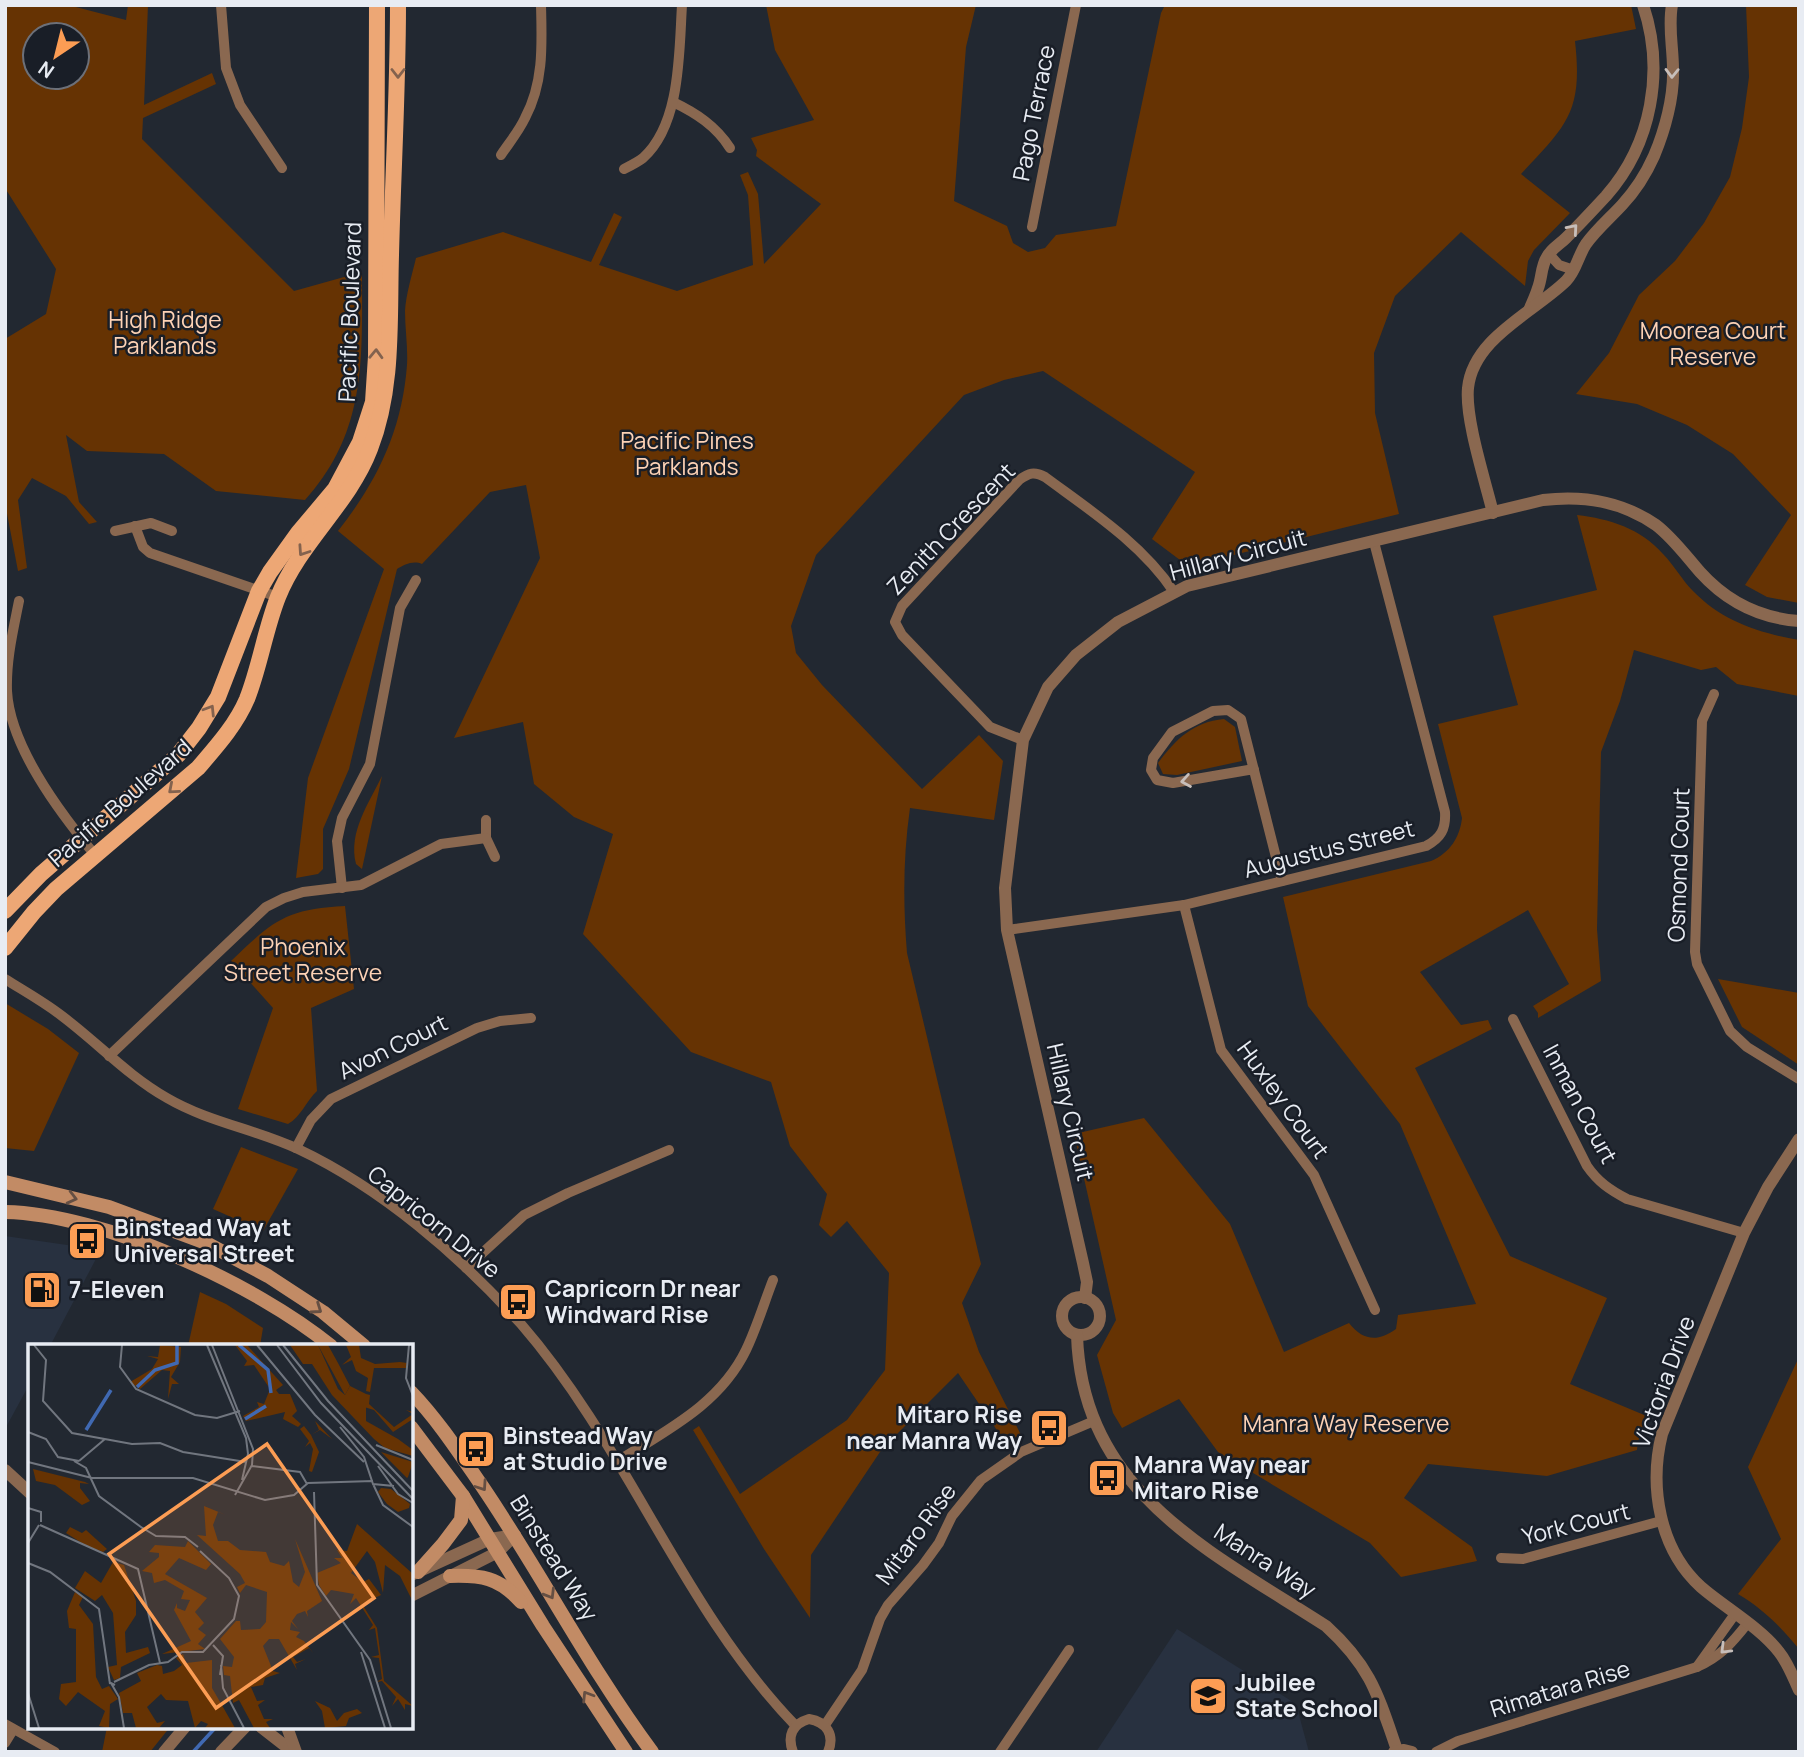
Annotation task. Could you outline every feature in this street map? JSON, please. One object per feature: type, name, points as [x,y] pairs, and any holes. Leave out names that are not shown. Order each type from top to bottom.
[{"type":"main road","name":"Pacific Boulevard","points":[[5,911],[41,874],[178,755],[199,728],[223,685],[259,591],[298,533],[335,489],[360,442],[373,402],[376,356],[377,5]]},
{"type":"main road","name":"Pacific Boulevard","points":[[5,948],[34,912],[95,855],[198,768],[235,721],[246,700],[278,597],[295,562],[345,498],[370,450],[379,424],[388,374],[398,108],[398,5]]},
{"type":"main road","points":[[5,1182],[109,1207],[206,1243],[268,1276],[323,1312],[362,1344]]},
{"type":"main road","points":[[5,1212],[67,1220],[123,1236],[161,1251],[263,1299],[328,1344]]},
{"type":"main road","name":"Binstead Way","points":[[413,1395],[468,1465],[515,1535],[625,1716],[652,1752]]},
{"type":"main road","name":"Binstead Way","points":[[413,1430],[463,1496],[543,1626],[626,1752]]},
{"type":"main road","points":[[415,1574],[461,1520],[463,1496]]},
{"type":"main road","points":[[450,1576],[472,1576],[499,1582],[511,1591],[543,1626]]},
{"type":"street","points":[[221,5],[226,68],[240,105],[282,168]]},
{"type":"street","points":[[501,155],[534,100],[540,75],[541,5]]},
{"type":"street","points":[[624,169],[642,159],[656,143],[673,102],[682,5]]},
{"type":"street","name":"Pago Terrace","points":[[1032,228],[1076,5]]},
{"type":"street","points":[[1530,308],[1549,254],[1622,175],[1647,120],[1653,96],[1653,78],[1650,23],[1643,5]]},
{"type":"street","points":[[1493,513],[1467,401],[1468,386],[1476,360],[1486,347],[1530,308],[1565,282],[1574,270],[1586,243],[1623,204],[1655,155],[1672,90],[1672,5]]},
{"type":"street","points":[[673,102],[719,131],[730,148]]},
{"type":"street","points":[[1549,254],[1559,265],[1574,270]]},
{"type":"street","name":"Zenith Crescent","points":[[1023,740],[990,727],[902,635],[895,622],[902,606],[1019,480],[1028,473],[1045,477],[1151,561],[1174,592]]},
{"type":"street","name":"Hillary Circuit","points":[[1086,1298],[1087,1282],[1083,1262],[1007,930],[1005,888],[1023,740],[1048,687],[1076,655],[1118,622],[1187,586],[1543,500],[1563,498],[1606,501],[1632,510],[1657,526],[1720,592],[1738,604],[1762,615],[1799,621]]},
{"type":"street","points":[[115,531],[151,523],[172,531]]},
{"type":"street","points":[[135,526],[144,547],[150,553],[278,597]]},
{"type":"street","name":"Augustus Street","points":[[1007,930],[1184,905],[1426,846],[1435,841],[1442,833],[1445,812],[1374,542]]},
{"type":"street","points":[[342,888],[337,841],[342,818],[370,764],[400,608],[416,580]]},
{"type":"street","points":[[19,601],[8,654],[9,723],[56,806],[95,855]]},
{"type":"street","name":"Osmond Court","points":[[1714,694],[1702,721],[1695,953],[1697,964],[1730,1031],[1747,1047],[1799,1079]]},
{"type":"street","points":[[1254,769],[1173,783],[1157,780],[1151,770],[1153,758],[1172,732],[1213,711],[1228,710],[1241,719],[1254,769],[1282,881]]},
{"type":"street","points":[[486,820],[486,838],[495,857]]},
{"type":"street","points":[[108,1056],[266,907],[303,892],[361,885],[441,844],[486,838]]},
{"type":"street","name":"Huxley Court","points":[[1184,905],[1221,1050],[1314,1175],[1375,1310]]},
{"type":"street","name":"Capricorn Drive","points":[[5,979],[61,1015],[145,1084],[183,1107],[296,1148],[341,1171],[400,1212],[466,1268],[520,1324],[577,1396],[706,1611],[759,1685],[795,1726]]},
{"type":"street","name":"Avon Court","points":[[296,1148],[321,1108],[343,1092],[477,1028],[500,1021],[531,1018]]},
{"type":"street","name":"Inman Court","points":[[1513,1019],[1596,1179],[1627,1199],[1744,1233]]},
{"type":"street","name":"Victoria Drive","points":[[1799,1139],[1768,1187],[1744,1233],[1662,1434],[1657,1456],[1656,1484],[1661,1521],[1677,1557],[1699,1585],[1779,1651],[1799,1690]]},
{"type":"street","points":[[466,1268],[524,1215],[669,1150]]},
{"type":"street","points":[[618,1461],[697,1410],[719,1390],[746,1350],[773,1280]]},
{"type":"street","points":[[1086,1298],[1097,1307],[1100,1321],[1091,1333],[1077,1335],[1066,1327],[1062,1315],[1073,1299],[1086,1298]]},
{"type":"street","name":"Manra Way","points":[[1077,1335],[1080,1379],[1094,1421],[1126,1476],[1173,1525],[1326,1626],[1346,1644],[1374,1686],[1396,1751],[1412,1752]]},
{"type":"street","name":"Mitaro Rise","points":[[825,1725],[862,1670],[880,1619],[888,1605],[923,1565],[953,1517],[981,1480],[1021,1451],[1094,1421]]},
{"type":"street","points":[[5,1470],[28,1491]]},
{"type":"street","name":"York Court","points":[[1501,1558],[1523,1559],[1661,1521]]},
{"type":"street","points":[[413,1595],[450,1576],[515,1535]]},
{"type":"street","points":[[415,1574],[494,1546]]},
{"type":"street","points":[[1697,1667],[1735,1614]]},
{"type":"street","name":"Rimatara Rise","points":[[1436,1752],[1458,1741],[1697,1667],[1726,1651],[1747,1624]]},
{"type":"street","points":[[1000,1752],[1069,1650]]},
{"type":"street","points":[[793,1752],[789,1742],[790,1734],[795,1726],[809,1719],[825,1725],[831,1738],[828,1752]]},
{"type":"street","points":[[5,1743],[9,1727],[55,1752]]},
{"type":"street","points":[[164,1752],[184,1729]]},
{"type":"street","points":[[221,1752],[243,1729]]},
{"type":"street","points":[[264,1729],[295,1752]]},
{"type":"street","points":[[287,1729],[295,1752]]},
{"type":"shaded area","name":"7-Eleven","points":[[5,1236],[74,1246],[98,1255],[51,1344],[28,1344],[28,1387],[5,1429]]},
{"type":"shaded area","name":"Jubilee State School","points":[[1177,1629],[1296,1704],[1309,1752],[1096,1752]]},
{"type":"green space","name":"High Ridge Parklands","points":[[5,5],[68,5],[126,20],[128,5],[148,5],[144,105],[212,73],[216,84],[143,118],[142,139],[294,291],[362,272],[362,335],[357,393],[340,448],[305,500],[216,491],[164,454],[87,451],[66,435],[79,502],[97,522],[89,524],[66,496],[32,478],[18,500],[27,568],[18,571],[5,503],[5,339],[46,314],[56,269],[5,188]]},
{"type":"green space","name":"Pacific Pines Parklands","points":[[766,5],[976,5],[966,47],[954,201],[1007,226],[1013,243],[1028,252],[1045,248],[1056,235],[1116,226],[1161,13],[1165,5],[1631,5],[1636,29],[1575,41],[1576,85],[1568,116],[1550,143],[1521,174],[1570,213],[1534,250],[1528,261],[1525,286],[1461,232],[1395,296],[1374,353],[1375,413],[1399,514],[1193,565],[1184,563],[1152,539],[1195,472],[1043,371],[1004,380],[964,395],[816,555],[791,626],[796,653],[822,685],[922,789],[979,735],[1003,761],[994,820],[910,808],[905,862],[905,917],[907,953],[981,1264],[962,1303],[979,1352],[1021,1435],[1005,1442],[958,1373],[882,1449],[811,1555],[810,1618],[764,1549],[693,1430],[699,1426],[740,1494],[847,1420],[885,1370],[889,1273],[847,1221],[831,1237],[819,1225],[827,1194],[790,1146],[771,1082],[691,1052],[583,934],[613,834],[574,817],[534,784],[523,722],[454,738],[540,558],[526,485],[490,492],[422,564],[412,563],[397,569],[349,769],[323,829],[323,869],[318,874],[296,878],[308,778],[384,569],[338,531],[365,493],[394,433],[404,389],[407,365],[406,305],[416,258],[503,232],[591,262],[614,213],[622,217],[599,265],[677,291],[753,265],[748,195],[740,175],[748,172],[758,194],[764,264],[821,204],[756,156],[757,150],[751,138],[814,120],[775,50]]},
{"type":"green space","name":"Moorea Court Reserve","points":[[1746,5],[1799,5],[1799,603],[1767,597],[1745,585],[1791,515],[1733,454],[1687,425],[1637,404],[1576,394],[1609,353],[1639,295],[1675,261],[1704,223],[1730,177],[1742,128],[1749,77]]},
{"type":"green space","name":"Manra Way Reserve","points":[[1577,515],[1613,522],[1634,531],[1667,558],[1693,591],[1729,618],[1770,634],[1799,640],[1799,696],[1737,684],[1716,667],[1701,670],[1634,650],[1620,701],[1601,752],[1597,929],[1601,981],[1538,1018],[1533,1006],[1569,984],[1528,910],[1420,972],[1461,1025],[1488,1020],[1492,1029],[1415,1068],[1510,1256],[1607,1298],[1570,1384],[1649,1417],[1638,1441],[1637,1450],[1547,1476],[1428,1464],[1404,1498],[1472,1547],[1477,1561],[1401,1577],[1370,1543],[1218,1452],[1179,1399],[1122,1428],[1113,1413],[1097,1355],[1116,1320],[1074,1134],[1144,1118],[1230,1224],[1284,1352],[1349,1323],[1365,1336],[1377,1338],[1396,1329],[1398,1315],[1476,1304],[1400,1124],[1308,1006],[1283,897],[1431,861],[1444,854],[1453,844],[1462,818],[1438,724],[1518,705],[1493,616],[1597,590]]},
{"type":"green space","points":[[1224,719],[1235,727],[1242,761],[1177,775],[1163,774],[1158,763],[1179,739],[1203,724]]},
{"type":"green space","points":[[382,776],[362,869],[356,864],[354,852],[357,829]]},
{"type":"green space","name":"Phoenix Street Reserve","points":[[345,906],[354,989],[311,1008],[317,1091],[288,1124],[238,1109],[273,1008],[231,961],[258,936],[281,920],[308,910]]},
{"type":"green space","points":[[1718,979],[1799,993],[1799,1065],[1742,1027]]},
{"type":"green space","points":[[5,1003],[48,1029],[79,1053],[34,1151],[5,1148]]},
{"type":"green space","points":[[241,1147],[298,1169],[263,1231],[213,1209]]},
{"type":"green space","points":[[200,1292],[226,1304],[263,1328],[260,1344],[188,1344]]},
{"type":"green space","points":[[1799,1357],[1799,1649],[1771,1618],[1738,1594],[1781,1539],[1748,1467]]},
{"type":"green space","points":[[107,1729],[168,1729],[150,1752],[102,1752]]},
{"type":"waterway","points":[[193,1752],[214,1729]]},
{"type":"place","name":"Binstead Way at Universal Street","points":[[87,1241]]},
{"type":"place","name":"7-Eleven","points":[[42,1290]]},
{"type":"place","name":"Capricorn Dr near Windward Rise","points":[[518,1302]]},
{"type":"place","name":"Mitaro Rise near Manra Way","points":[[1049,1428]]},
{"type":"place","name":"Binstead Way at Studio Drive","points":[[476,1449]]},
{"type":"place","name":"Manra Way near Mitaro Rise","points":[[1107,1478]]},
{"type":"place","name":"Jubilee State School","points":[[1208,1696]]}]
